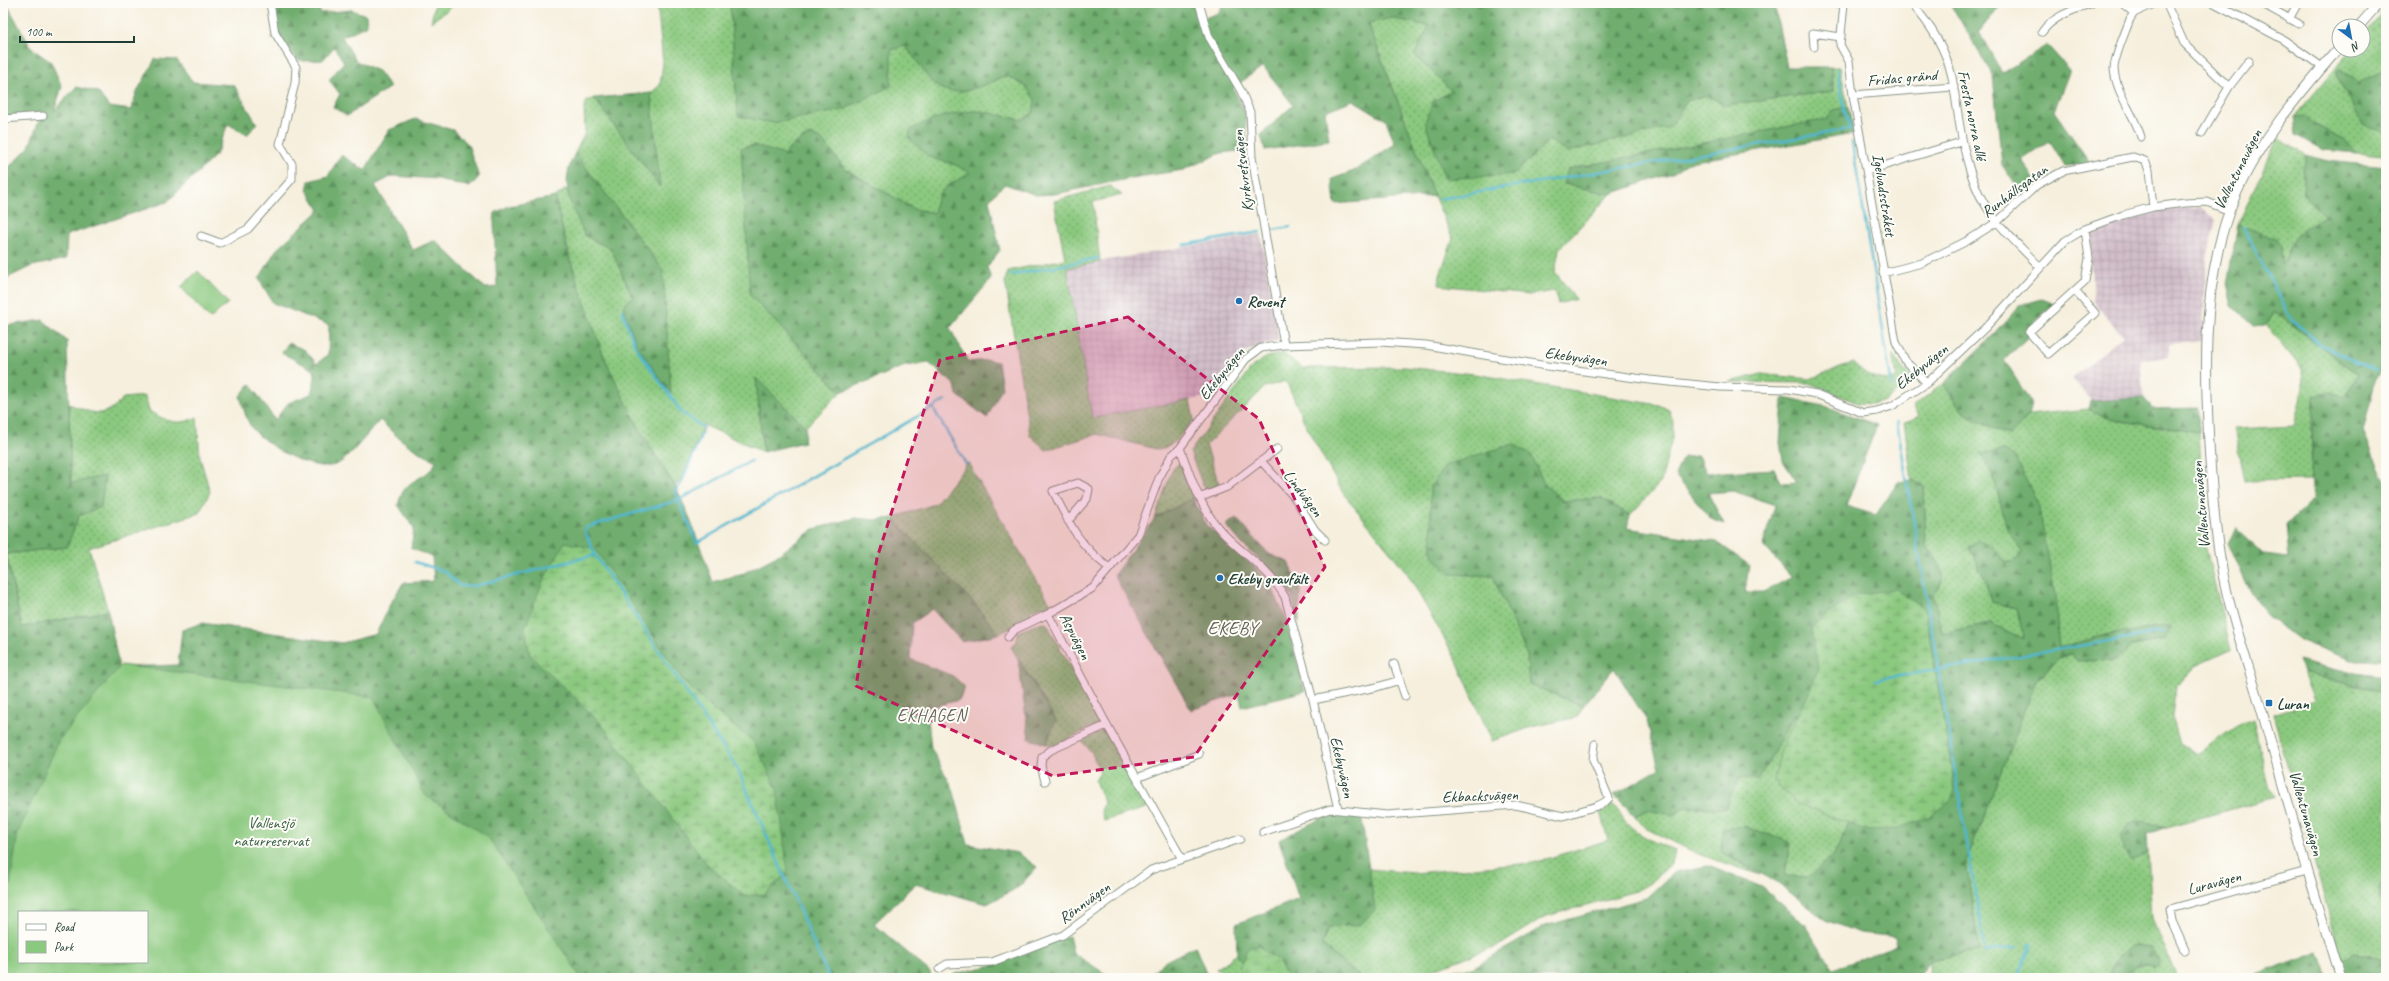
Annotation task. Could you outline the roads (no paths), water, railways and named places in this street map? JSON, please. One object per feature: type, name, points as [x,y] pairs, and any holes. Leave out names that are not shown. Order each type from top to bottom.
[{"type":"main road","points":[[2366,18],[2379,3]]},
{"type":"main road","name":"Vallentunavägen","points":[[2331,57],[2274,127],[2252,163],[2230,211],[2214,268],[2207,338],[2205,387],[2216,536],[2236,629],[2262,710],[2307,871],[2340,978]]},
{"type":"street","points":[[201,236],[220,244],[235,238],[255,223],[292,179],[292,164],[280,144],[295,83],[296,67],[275,33],[270,3]]},
{"type":"street","name":"Kyrkvretsvägen","points":[[1199,3],[1209,37],[1241,91],[1250,112],[1252,157],[1284,345]]},
{"type":"street","points":[[1828,3],[1845,3]]},
{"type":"street","name":"Igelvadsstråket","points":[[1845,3],[1840,45],[1849,61],[1853,95],[1896,342],[1906,362],[1927,383]]},
{"type":"street","name":"Fresta norra allé","points":[[1911,3],[1925,19],[1939,42],[1952,76],[1961,142],[1976,188],[1997,222],[2040,267]]},
{"type":"street","points":[[2042,32],[2047,24],[2063,15],[2092,3]]},
{"type":"street","points":[[2122,3],[2134,13]]},
{"type":"street","points":[[2140,137],[2137,125],[2119,91],[2114,67],[2130,19],[2134,13],[2156,3]]},
{"type":"street","points":[[2166,3],[2184,42],[2229,87]]},
{"type":"street","points":[[2214,3],[2228,6],[2284,40],[2322,67]]},
{"type":"street","points":[[2261,3],[2299,24]]},
{"type":"street","points":[[2289,19],[2298,3]]},
{"type":"street","points":[[1814,47],[1813,33],[1841,36]]},
{"type":"street","points":[[2202,133],[2229,87],[2249,61]]},
{"type":"street","name":"Fridas gränd","points":[[1853,95],[1953,87]]},
{"type":"street","points":[[3,119],[43,116]]},
{"type":"street","points":[[1867,171],[1961,142]]},
{"type":"street","name":"Runhällsgatan","points":[[1883,273],[1922,263],[1967,241],[1997,222],[2037,185],[2063,171],[2133,157],[2145,161],[2149,170],[2153,207]]},
{"type":"street","name":"Ekebyvägen","points":[[1263,832],[1330,809],[1338,809],[1313,700],[1289,607],[1277,583],[1265,568],[1222,532],[1206,513],[1180,448],[1246,359],[1261,348],[1284,345],[1380,342],[1426,345],[1547,366],[1650,380],[1720,387],[1789,389],[1816,394],[1863,412],[1877,412],[1892,406],[1927,383],[1986,327],[2065,240],[2085,229],[2123,215],[2153,207],[2207,202],[2230,211]]},
{"type":"street","points":[[2075,290],[2095,313],[2048,354],[2029,332],[2075,290],[2085,281],[2089,258],[2085,229]]},
{"type":"street","name":"Aspvägen","points":[[1180,448],[1171,456],[1159,478],[1138,535],[1092,588],[1048,614],[1107,725],[1182,859]]},
{"type":"street","points":[[1199,498],[1227,487],[1277,449]]},
{"type":"street","name":"Lindvägen","points":[[1261,461],[1294,497],[1315,530],[1325,540]]},
{"type":"street","points":[[1068,521],[1087,499],[1089,489],[1078,483],[1053,491],[1068,521],[1079,541],[1092,555],[1109,568]]},
{"type":"street","points":[[1008,637],[1014,630],[1048,614]]},
{"type":"street","points":[[1394,664],[1405,696]]},
{"type":"street","points":[[1313,700],[1400,680]]},
{"type":"street","points":[[1045,781],[1041,766],[1042,757],[1051,750],[1107,725]]},
{"type":"street","name":"Ekbacksvägen","points":[[1338,809],[1387,815],[1516,805],[1563,816],[1597,806],[1609,798],[1593,760],[1596,744]]},
{"type":"street","points":[[1137,778],[1199,754]]},
{"type":"street","name":"Rönnvägen","points":[[939,968],[946,964],[992,962],[1063,935],[1151,870],[1240,839]]},
{"type":"street","name":"Luravägen","points":[[2185,950],[2172,921],[2170,909],[2307,871]]},
{"type":"waterway","points":[[1838,69],[1844,109],[1851,131]]},
{"type":"waterway","points":[[1439,199],[1850,129]]},
{"type":"waterway","points":[[1852,142],[1892,386]]},
{"type":"waterway","points":[[1267,231],[1290,227]]},
{"type":"waterway","points":[[2243,227],[2291,319],[2321,345],[2376,371]]},
{"type":"waterway","points":[[1184,245],[1260,232]]},
{"type":"waterway","points":[[1011,275],[1098,258]]},
{"type":"waterway","points":[[622,310],[635,346],[682,413],[704,428]]},
{"type":"waterway","points":[[702,433],[682,482],[675,491],[697,543],[946,400]]},
{"type":"waterway","points":[[933,408],[966,464]]},
{"type":"waterway","points":[[1897,422],[1985,952],[2017,947]]},
{"type":"waterway","points":[[595,555],[585,531],[587,527],[679,500],[751,461]]},
{"type":"waterway","points":[[415,562],[444,571],[460,586],[474,586],[595,555],[737,768],[829,978]]},
{"type":"waterway","points":[[1876,680],[2163,632]]},
{"type":"waterway","points":[[2017,978],[2031,944],[2028,945]]},
{"type":"place","name":"Revent","points":[[1239,301]]},
{"type":"place","name":"Ekeby gravfält","points":[[1220,578]]},
{"type":"place","name":"Luran","points":[[2269,703]]},
{"type":"district","name":"EKEBY","points":[[1233,628]]},
{"type":"district","name":"EKHAGEN","points":[[932,715]]},
{"type":"park label","name":"Vallensjö naturreservat","points":[[271,831]]}]
